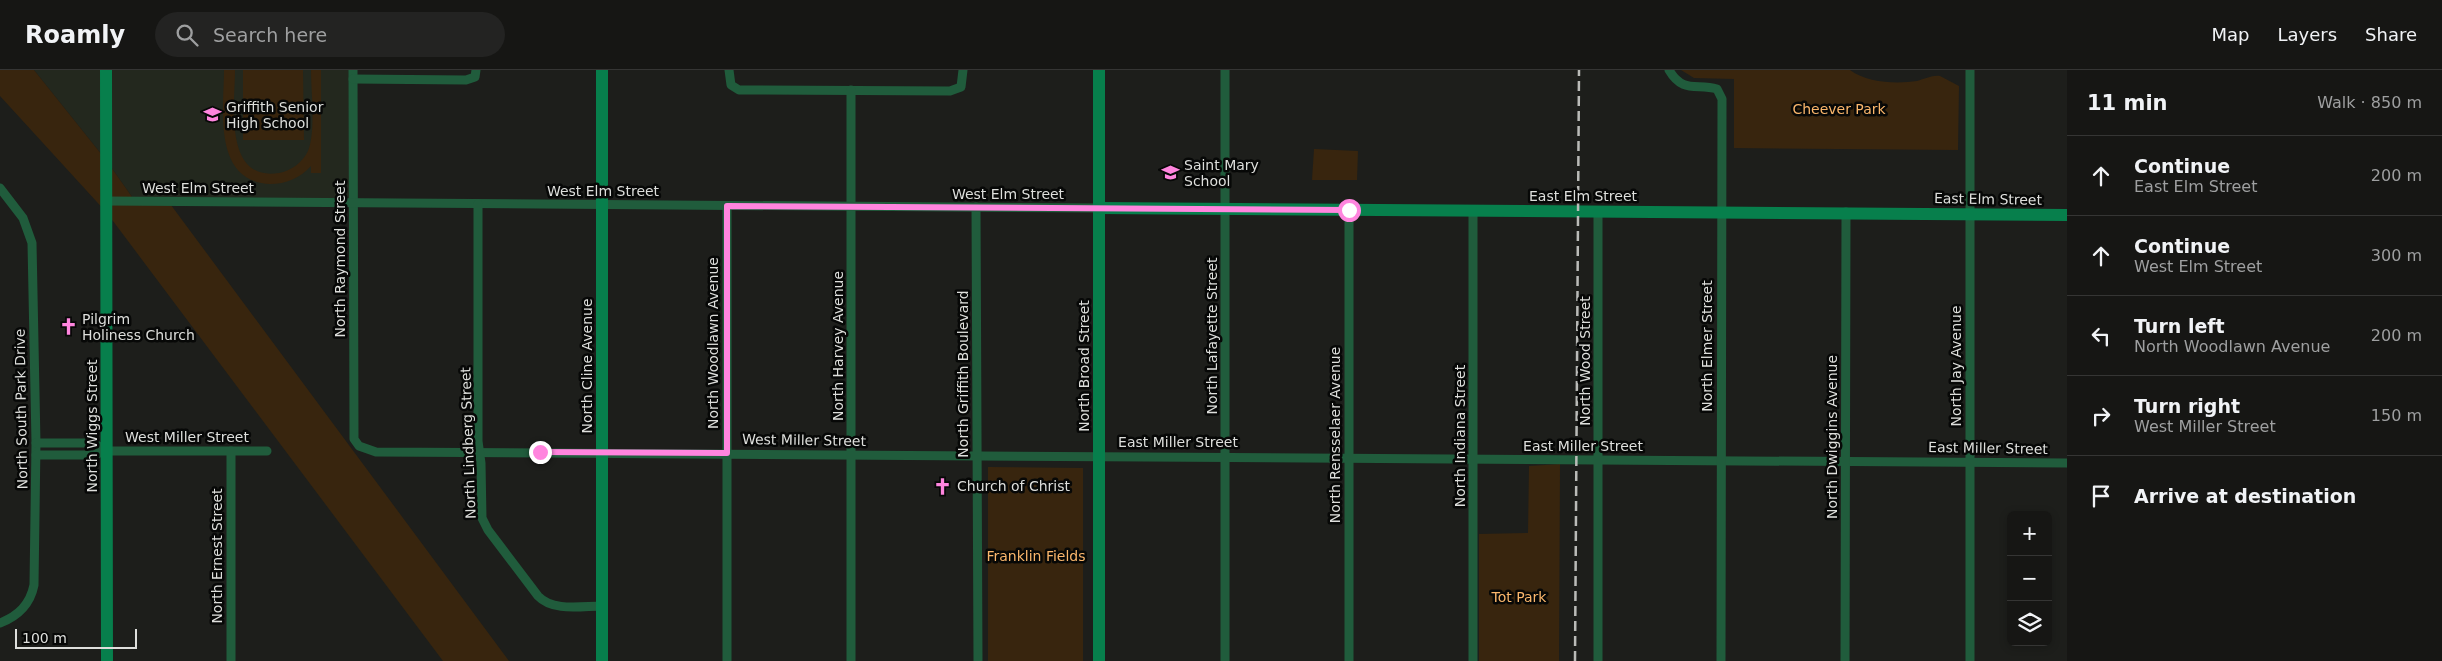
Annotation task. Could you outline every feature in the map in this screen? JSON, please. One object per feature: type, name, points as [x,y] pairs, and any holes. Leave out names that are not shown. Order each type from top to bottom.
[{"type":"street","name":"North Wiggs Street","points":[[106,70],[107,661]]},
{"type":"street","name":"North Cline Avenue","points":[[602,70],[602,661]]},
{"type":"street","points":[[728,70],[729,81],[735,88],[950,91],[961,87],[963,70]]},
{"type":"street","name":"North Broad Street","points":[[1099,70],[1099,661]]},
{"type":"street","name":"North Lafayette Street","points":[[1225,70],[1225,661]]},
{"type":"street","name":"North Elmer Street","points":[[1669,70],[1681,84],[1693,88],[1714,88],[1722,95],[1721,661]]},
{"type":"street","name":"North Jay Avenue","points":[[1970,70],[1970,661]]},
{"type":"street","points":[[353,74],[466,80],[476,73]]},
{"type":"street","name":"North Raymond Street","points":[[353,74],[354,439],[360,446]]},
{"type":"street","name":"North Harvey Avenue","points":[[851,90],[852,661]]},
{"type":"street","name":"North South Park Drive","points":[[0,188],[23,218],[32,243],[36,442],[34,585],[28,602],[20,612],[0,623]]},
{"type":"street","name":"West Elm Street","points":[[106,201],[1098,208]]},
{"type":"street","name":"North Lindberg Street","points":[[478,204],[480,454],[483,522],[538,596],[552,605],[602,606]]},
{"type":"street","name":"North Woodlawn Avenue","points":[[727,206],[727,661]]},
{"type":"street","name":"North Griffith Boulevard","points":[[976,207],[978,661]]},
{"type":"street","name":"East Elm Street","points":[[1098,208],[2067,214]]},
{"type":"street","name":"North Rensselaer Avenue","points":[[1349,210],[1349,661]]},
{"type":"street","name":"North Indiana Street","points":[[1473,661],[1474,210]]},
{"type":"street","name":"North Wood Street","points":[[1598,211],[1598,661]]},
{"type":"street","name":"North Dwiggins Avenue","points":[[1845,661],[1846,212]]},
{"type":"street","name":"West Miller Street","points":[[36,442],[93,443],[107,451]]},
{"type":"street","name":"West Miller Street","points":[[360,446],[381,453],[602,452],[1099,456]]},
{"type":"street","name":"West Miller Street","points":[[36,455],[93,455],[107,451],[267,451]]},
{"type":"street","name":"North Ernest Street","points":[[231,451],[231,661]]},
{"type":"street","name":"East Miller Street","points":[[1099,456],[2067,463]]},
{"type":"shaded area","name":"Griffith Senior High School","points":[[34,70],[353,70],[354,203],[137,204],[106,160]]},
{"type":"green space","points":[[0,70],[34,70],[106,160],[137,204],[168,201],[509,661],[443,661],[107,213],[0,96]]},
{"type":"green space","points":[[224,70],[235,70],[234,119],[240,153],[248,165],[261,173],[279,173],[296,165],[308,151],[312,133],[311,70],[321,70],[321,173],[311,173],[311,166],[292,180],[270,184],[251,180],[238,170],[230,157],[225,140],[223,122]]},
{"type":"green space","points":[[243,70],[303,70],[304,140],[243,140]]},
{"type":"green space","name":"Cheever Park","points":[[1681,70],[1850,70],[1865,78],[1882,82],[1917,81],[1940,76],[1959,86],[1958,150],[1734,148],[1734,79],[1694,78]]},
{"type":"green space","points":[[1314,149],[1358,151],[1357,180],[1312,180]]},
{"type":"green space","name":"Tot Park","points":[[1560,464],[1559,661],[1479,661],[1479,534],[1528,533],[1529,466]]},
{"type":"green space","name":"Franklin Fields","points":[[988,467],[1083,468],[1083,661],[988,661]]},
{"type":"railway","points":[[1575,661],[1579,70]]},
{"type":"place","name":"Griffith Senior High School","points":[[212,115]]},
{"type":"place","name":"Saint Mary School","points":[[1170,173]]},
{"type":"place","name":"Pilgrim Holiness Church","points":[[68,327]]},
{"type":"place","name":"Church of Christ","points":[[943,486]]},
{"type":"route","points":[[540,452],[727,453],[727,206],[1349,210]]}]
